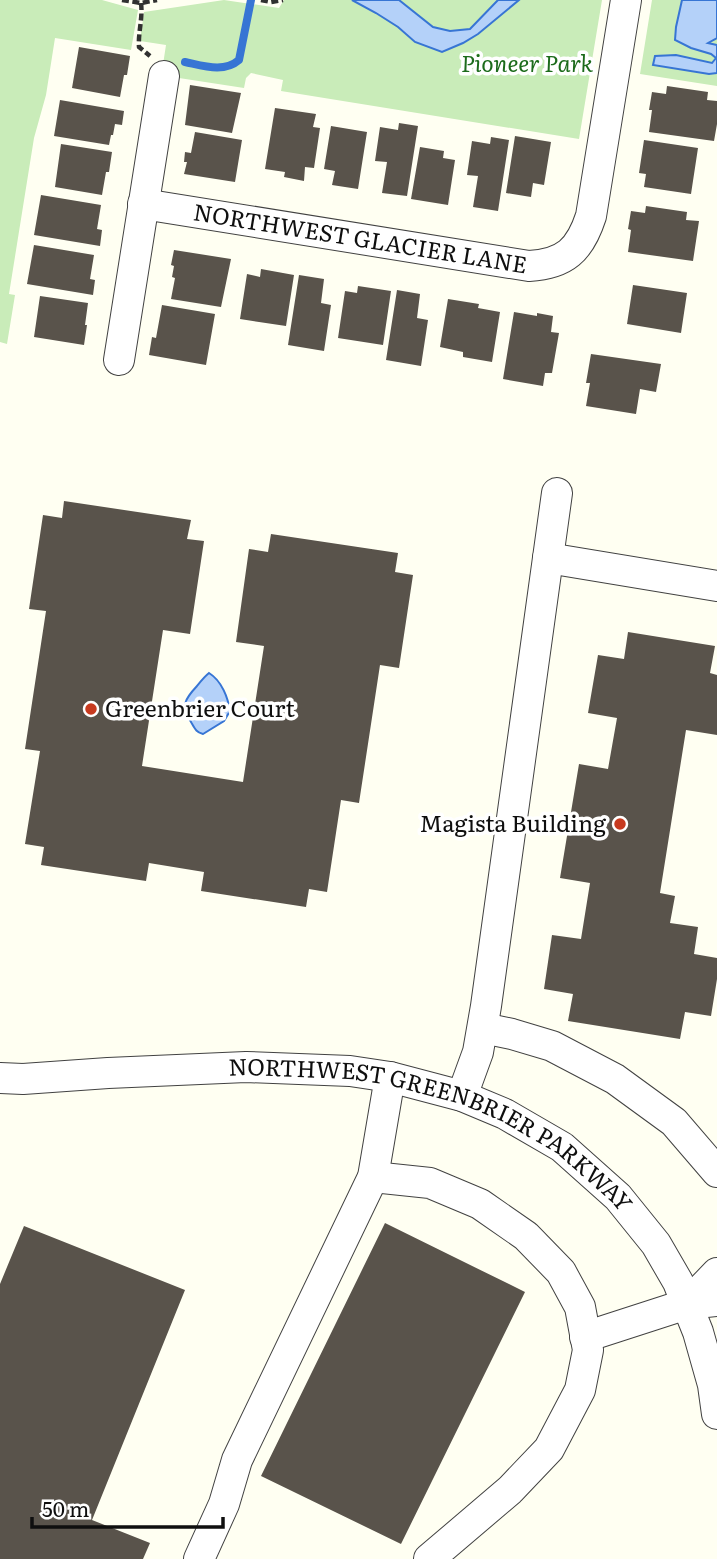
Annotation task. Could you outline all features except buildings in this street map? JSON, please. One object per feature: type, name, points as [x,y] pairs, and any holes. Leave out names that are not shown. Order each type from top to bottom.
[{"type":"street","name":"NORTHWEST GLACIER LANE","points":[[144,204],[529,266],[557,261],[574,250],[585,235],[591,216],[626,0]]},
{"type":"street","points":[[119,360],[164,76]]},
{"type":"street","points":[[462,1096],[478,1052],[482,1028],[557,493]]},
{"type":"street","points":[[548,558],[717,586]]},
{"type":"street","points":[[482,1028],[552,1046],[615,1079],[674,1122],[717,1172]]},
{"type":"street","name":"NORTHWEST GREENBRIER PARKWAY","points":[[0,1078],[246,1067],[350,1071],[390,1077],[462,1096],[505,1114],[562,1147],[618,1196],[656,1244],[678,1282],[698,1332],[717,1414]]},
{"type":"street","points":[[206,1557],[237,1460],[373,1177],[390,1077]]},
{"type":"street","points":[[373,1177],[430,1184],[480,1204],[526,1237],[561,1272],[580,1307],[588,1350],[580,1390],[549,1449],[510,1490],[429,1559]]},
{"type":"street","points":[[687,1304],[717,1273]]},
{"type":"street","points":[[585,1337],[687,1304],[717,1301]]},
{"type":"path","points":[[122,0],[141,3],[157,0]]},
{"type":"path","points":[[261,0],[283,0]]},
{"type":"path","points":[[141,3],[139,47],[154,59],[164,76]]},
{"type":"green space","points":[[0,0],[102,0],[138,10],[131,50],[55,38],[46,95],[34,138],[9,294],[15,295],[7,344],[0,342]]},
{"type":"green space","name":"Pioneer Park","points":[[224,0],[279,8],[284,0],[602,0],[579,139],[281,91],[283,80],[251,73],[246,78],[244,88],[166,76],[162,71],[166,45],[140,41],[144,12]]},
{"type":"green space","points":[[652,0],[717,0],[717,86],[640,74]]},
{"type":"water","points":[[352,0],[399,0],[433,27],[450,31],[470,29],[498,0],[519,0],[478,34],[442,52],[415,42],[398,27]]},
{"type":"water","points":[[682,0],[717,0],[717,38],[708,43],[717,45],[717,73],[653,65],[655,56],[676,55],[712,63],[716,58],[675,40]]},
{"type":"water","points":[[209,673],[224,690],[230,711],[224,721],[203,734],[192,724],[185,703]]},
{"type":"waterway","points":[[185,62],[220,67],[239,60],[251,0]]},
{"type":"place","name":"Greenbrier Court","points":[[91,709]]},
{"type":"place","name":"Magista Building","points":[[620,824]]}]
